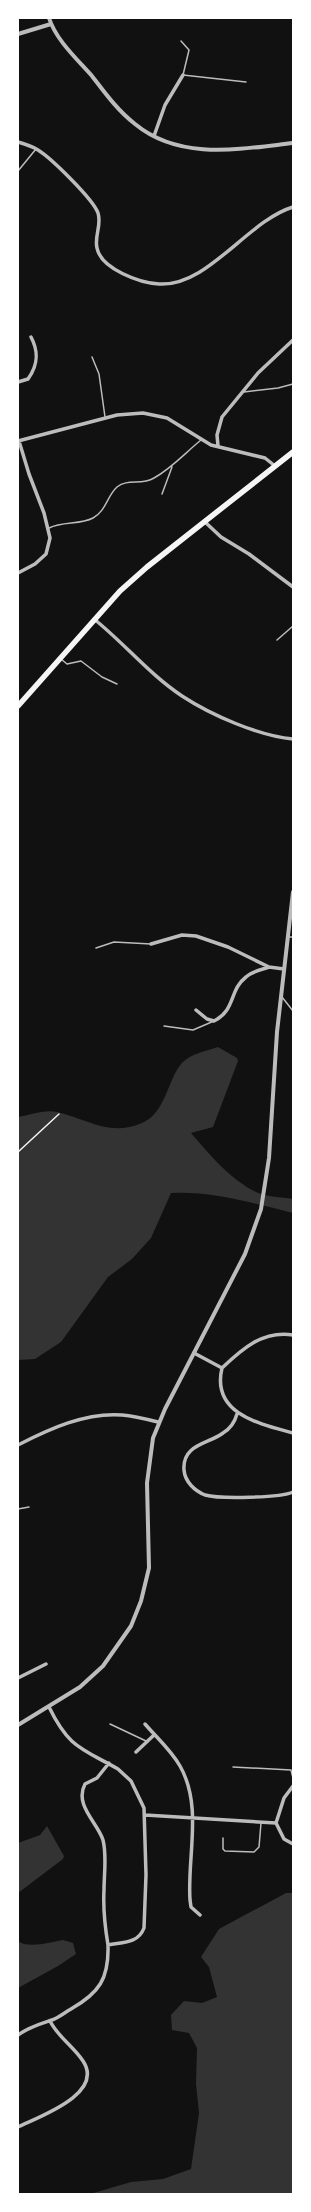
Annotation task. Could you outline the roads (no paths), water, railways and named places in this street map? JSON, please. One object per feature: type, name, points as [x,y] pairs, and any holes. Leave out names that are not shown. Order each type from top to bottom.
[{"type":"main road","points":[[18,706],[120,591],[147,567],[293,452]]},
{"type":"street","points":[[49,18],[51,24],[124,114],[135,124],[154,136],[171,144],[206,150],[235,149],[293,143]]},
{"type":"street","points":[[18,34],[51,24]]},
{"type":"street","points":[[154,136],[165,105],[183,75]]},
{"type":"street","points":[[18,142],[36,149],[63,172],[95,206],[100,220],[96,247],[103,260],[114,269],[145,282],[170,284],[189,277],[230,249],[260,224],[293,207]]},
{"type":"street","points":[[18,382],[28,378],[37,362],[36,349],[31,337]]},
{"type":"street","points":[[218,446],[217,435],[222,418],[269,361],[293,340]]},
{"type":"street","points":[[18,573],[35,564],[46,554],[50,538],[49,528],[29,474],[19,441],[105,418],[136,413],[160,415],[201,440],[265,458],[275,466]]},
{"type":"street","points":[[205,522],[221,536],[293,587]]},
{"type":"street","points":[[94,619],[182,696],[242,724],[276,737],[293,740]]},
{"type":"street","points":[[18,1725],[80,1687],[103,1666],[122,1642],[135,1618],[148,1576],[148,1460],[158,1422],[245,1254],[261,1209],[269,1158],[281,996],[293,892]]},
{"type":"street","points":[[151,944],[182,935],[203,938],[269,967],[284,969]]},
{"type":"street","points":[[196,1010],[207,1019],[214,1022],[227,1011],[235,992],[245,977],[269,967]]},
{"type":"street","points":[[293,1335],[275,1334],[262,1338],[249,1345],[222,1368],[220,1375],[222,1389],[231,1408],[237,1414],[268,1426],[293,1433]]},
{"type":"street","points":[[194,1353],[222,1368]]},
{"type":"street","points":[[18,1445],[60,1426],[94,1416],[121,1414],[158,1422]]},
{"type":"street","points":[[237,1414],[227,1430],[199,1445],[188,1457],[184,1472],[192,1486],[205,1495],[220,1497],[274,1496],[293,1492]]},
{"type":"street","points":[[18,1678],[46,1664]]},
{"type":"street","points":[[49,1707],[60,1728],[70,1741],[118,1769],[131,1781],[141,1799],[145,1815],[144,1928],[136,1939],[108,1945]]},
{"type":"street","points":[[145,1724],[171,1754],[185,1776],[191,1795],[192,1818],[190,1900],[191,1907],[200,1915]]},
{"type":"street","points":[[136,1752],[154,1735]]},
{"type":"street","points":[[18,2034],[50,2021],[82,2004],[97,1990],[104,1976],[108,1945],[104,1891],[104,1848],[100,1833],[85,1808],[82,1794],[85,1784],[97,1778],[108,1763]]},
{"type":"street","points":[[293,1786],[284,1798],[276,1823],[284,1839],[293,1844]]},
{"type":"street","points":[[145,1815],[276,1823]]},
{"type":"street","points":[[18,2127],[68,2102],[80,2092],[86,2083],[87,2070],[84,2063],[59,2036],[50,2021]]},
{"type":"lane","points":[[181,41],[189,50],[183,75],[246,82]]},
{"type":"lane","points":[[18,171],[36,149]]},
{"type":"lane","points":[[92,357],[99,374],[105,418]]},
{"type":"lane","points":[[244,392],[278,388],[293,384]]},
{"type":"lane","points":[[49,528],[94,518],[104,508],[117,487],[130,481],[142,483],[154,479],[172,467],[201,440]]},
{"type":"lane","points":[[162,494],[172,467]]},
{"type":"lane","points":[[277,640],[293,626]]},
{"type":"lane","points":[[60,658],[67,664],[81,661],[102,677],[117,684]]},
{"type":"lane","points":[[288,937],[293,937]]},
{"type":"lane","points":[[96,948],[114,942],[151,944]]},
{"type":"lane","points":[[281,996],[293,1011]]},
{"type":"lane","points":[[164,1026],[194,1030],[214,1022]]},
{"type":"lane","points":[[18,1509],[30,1507]]},
{"type":"lane","points":[[110,1724],[148,1742]]},
{"type":"lane","points":[[233,1767],[291,1770],[293,1778]]},
{"type":"lane","points":[[223,1838],[223,1850],[225,1851],[254,1852],[259,1847],[261,1823]]}]
